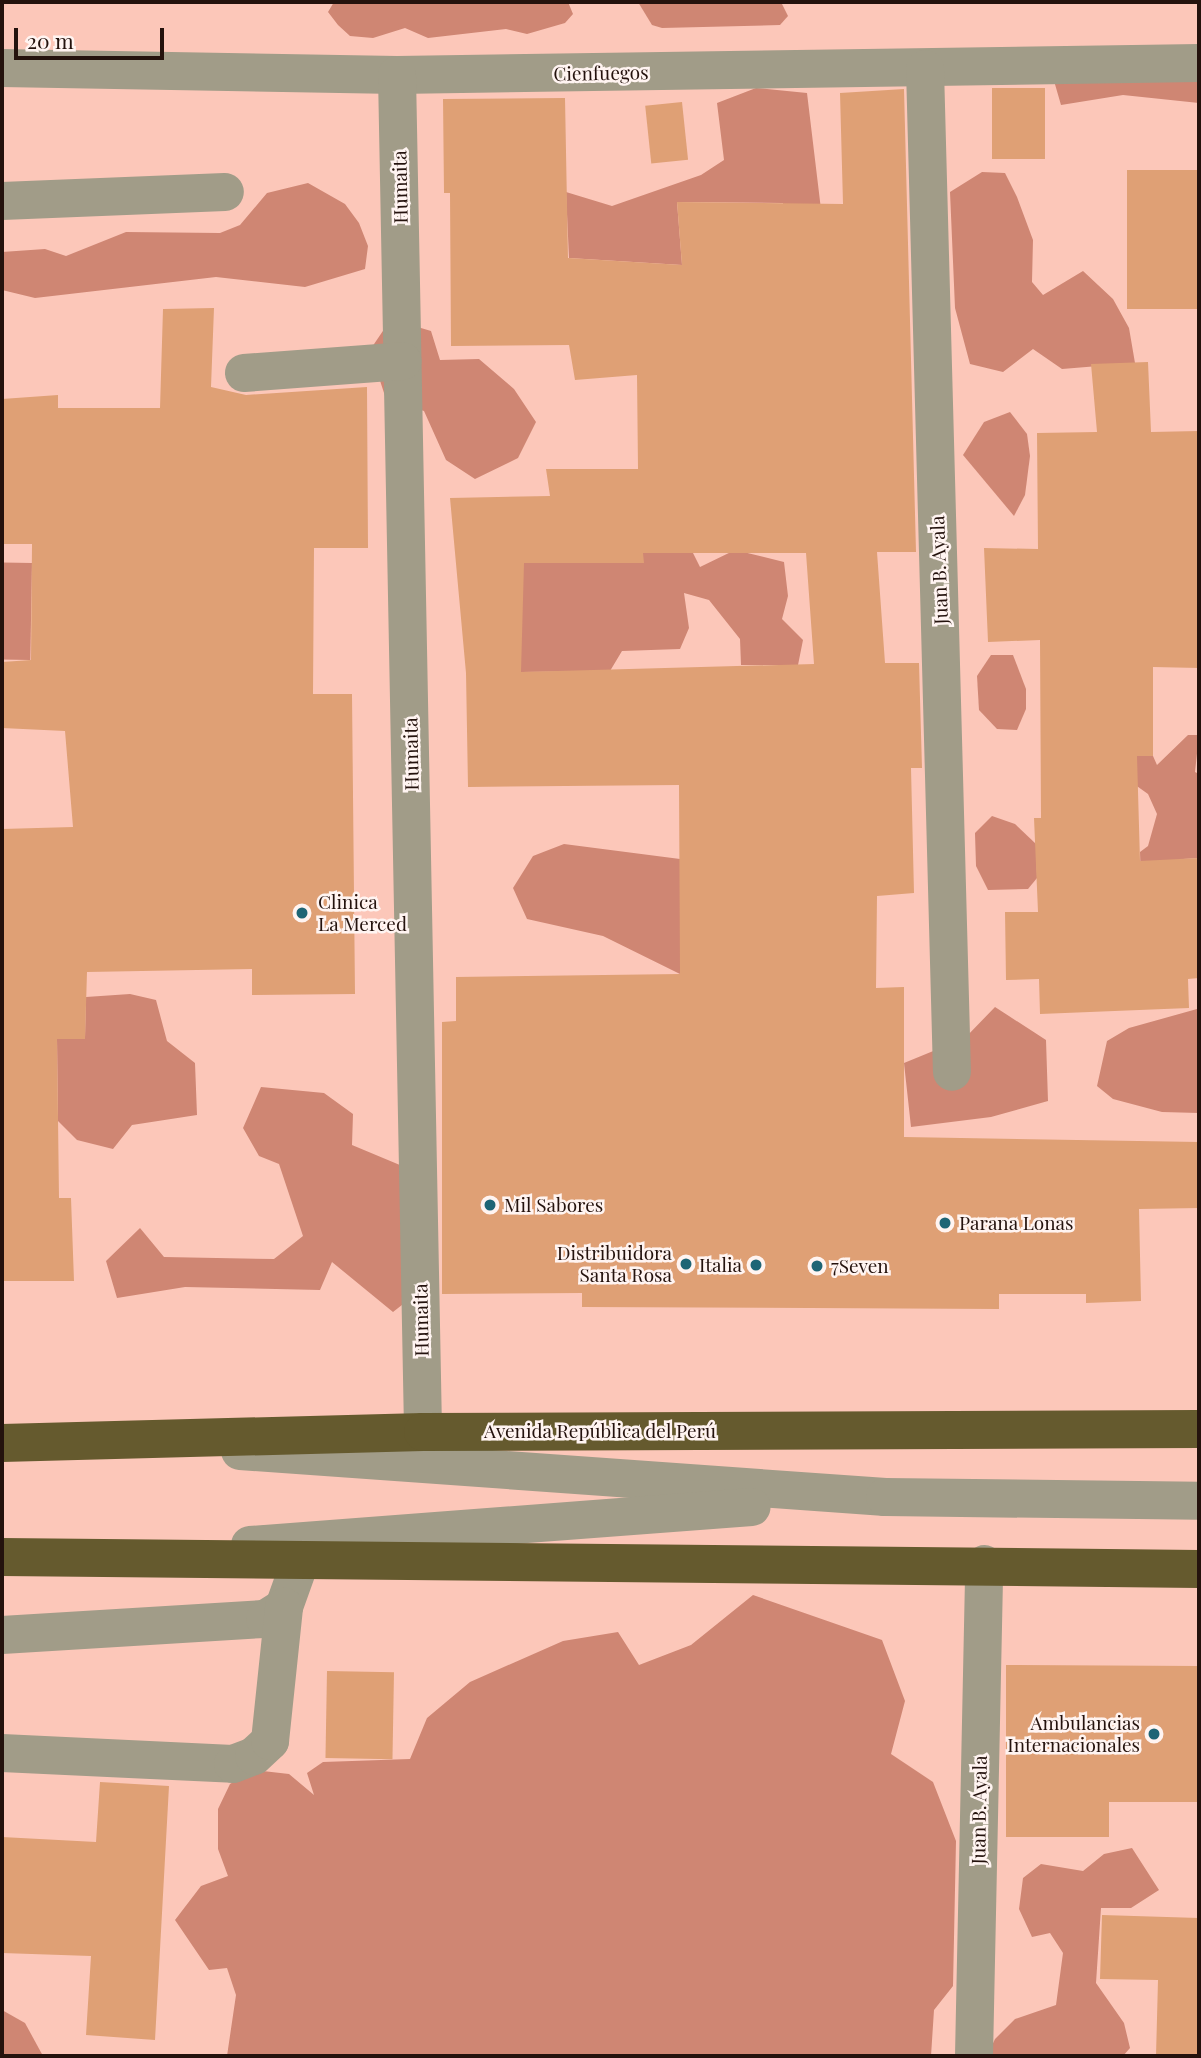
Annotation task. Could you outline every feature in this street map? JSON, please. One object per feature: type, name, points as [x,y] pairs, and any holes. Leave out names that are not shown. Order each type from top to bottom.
[{"type":"highway","name":"Avenida República del Perú","points":[[2,1443],[423,1432],[1199,1429]]},
{"type":"highway","points":[[2,1557],[300,1562],[984,1564],[1199,1569]]},
{"type":"street","name":"Cienfuegos","points":[[2,68],[397,75],[1199,63]]},
{"type":"street","name":"Juan B. Ayala","points":[[925,69],[952,1072]]},
{"type":"street","name":"Humaita","points":[[397,75],[423,1432]]},
{"type":"street","points":[[2,201],[225,192]]},
{"type":"street","points":[[244,373],[403,361]]},
{"type":"street","points":[[2,1424],[95,1441],[885,1497],[1199,1501]]},
{"type":"street","points":[[94,1557],[885,1497]]},
{"type":"street","points":[[2,1752],[233,1764],[254,1756],[270,1741],[284,1608],[300,1562]]},
{"type":"street","name":"Juan B. Ayala","points":[[974,2056],[984,1564]]},
{"type":"street","points":[[2,1635],[265,1619],[284,1608]]},
{"type":"shaded area","points":[[334,2],[568,2],[573,14],[565,23],[527,34],[506,29],[428,38],[405,28],[373,38],[350,36],[338,25],[328,12]]},
{"type":"shaded area","points":[[638,2],[781,2],[788,16],[780,25],[662,28],[652,25]]},
{"type":"shaded area","points":[[1199,63],[1199,103],[1123,95],[1061,105],[1050,67]]},
{"type":"shaded area","points":[[756,88],[807,93],[826,251],[787,258],[783,203],[677,202],[682,265],[569,258],[566,192],[612,206],[701,175],[724,160],[717,103]]},
{"type":"shaded area","points":[[982,172],[1005,173],[1017,197],[1033,240],[1032,282],[1043,295],[1083,271],[1113,299],[1129,328],[1135,363],[1062,369],[1033,349],[1003,372],[970,364],[955,308],[950,192]]},
{"type":"shaded area","points":[[308,183],[345,204],[359,223],[368,246],[365,269],[305,287],[216,277],[35,298],[2,290],[2,252],[45,249],[66,256],[126,232],[220,233],[240,225],[267,193]]},
{"type":"shaded area","points":[[391,319],[431,331],[440,360],[479,359],[514,389],[536,422],[518,458],[475,479],[446,460],[424,411],[386,399],[370,350]]},
{"type":"shaded area","points":[[1010,412],[1027,434],[1030,456],[1025,495],[1014,516],[963,455],[984,422]]},
{"type":"shaded area","points":[[642,535],[689,545],[700,567],[735,550],[784,562],[788,596],[782,619],[803,640],[798,665],[741,665],[740,639],[709,600],[684,593],[689,628],[680,649],[622,651],[610,671],[521,672],[485,563],[643,563]]},
{"type":"shaded area","points":[[2,562],[32,563],[30,660],[2,659]]},
{"type":"shaded area","points":[[991,655],[1013,655],[1026,689],[1026,709],[1017,730],[997,729],[979,710],[977,676]]},
{"type":"shaded area","points":[[1188,735],[1199,735],[1195,772],[1199,774],[1199,858],[1183,859],[1141,881],[1140,852],[1148,846],[1157,814],[1148,794],[1127,779],[1050,755],[1153,756],[1157,765]]},
{"type":"shaded area","points":[[992,816],[1015,824],[1036,844],[1037,878],[1028,889],[988,890],[976,866],[975,833]]},
{"type":"shaded area","points":[[564,844],[680,859],[680,974],[603,936],[527,919],[513,888],[533,856]]},
{"type":"shaded area","points":[[130,994],[156,1000],[167,1041],[195,1063],[197,1115],[132,1125],[113,1149],[77,1140],[58,1121],[57,1039],[85,1038],[86,997]]},
{"type":"shaded area","points":[[1199,1003],[1199,1113],[1162,1112],[1113,1099],[1097,1086],[1107,1041],[1129,1028],[1197,1009]]},
{"type":"shaded area","points":[[995,1007],[1046,1040],[1048,1101],[991,1117],[911,1127],[904,1063],[965,1038]]},
{"type":"shaded area","points":[[261,1087],[324,1093],[353,1114],[352,1145],[419,1173],[421,1290],[393,1312],[332,1262],[320,1290],[185,1287],[117,1298],[106,1261],[140,1228],[164,1257],[274,1259],[303,1236],[279,1164],[259,1156],[243,1128]]},
{"type":"shaded area","points":[[753,1595],[882,1640],[905,1701],[891,1754],[933,1782],[956,1841],[953,1986],[934,2010],[931,2056],[227,2056],[236,1995],[227,1968],[209,1970],[175,1920],[201,1886],[228,1876],[218,1849],[218,1809],[230,1784],[253,1770],[289,1774],[314,1795],[307,1773],[323,1762],[410,1759],[427,1718],[470,1682],[563,1641],[618,1632],[639,1665],[691,1645]]},
{"type":"shaded area","points":[[1132,1848],[1159,1890],[1131,1908],[1101,1908],[1096,1983],[1124,2023],[1130,2048],[1123,2056],[987,2056],[995,2039],[1015,2019],[1056,2005],[1063,1953],[1050,1933],[1032,1937],[1019,1909],[1023,1878],[1041,1864],[1083,1871],[1104,1854]]},
{"type":"shaded area","points":[[2,2010],[25,2023],[43,2056],[2,2056]]},
{"type":"building","points":[[992,88],[1045,88],[1045,159],[992,159]]},
{"type":"building","points":[[904,89],[916,552],[877,552],[885,663],[919,663],[922,768],[911,768],[914,893],[877,896],[876,988],[904,987],[904,1137],[1199,1142],[1199,1208],[1139,1209],[1141,1301],[1086,1303],[1086,1294],[999,1294],[999,1309],[582,1307],[582,1293],[442,1294],[442,1022],[456,1021],[456,977],[680,974],[679,785],[468,787],[466,673],[450,498],[550,496],[546,469],[638,469],[637,375],[575,380],[569,345],[451,346],[450,193],[444,193],[443,99],[565,98],[568,258],[682,265],[677,202],[843,204],[840,93]],"holes":[[[643,553],[806,553],[814,664],[521,672],[524,563],[644,563]]]},
{"type":"building","points":[[682,102],[688,160],[651,164],[645,106]]},
{"type":"building","points":[[1127,170],[1199,170],[1199,309],[1127,309]]},
{"type":"building","points":[[214,308],[211,387],[246,395],[367,387],[368,548],[314,548],[313,694],[352,694],[355,994],[252,995],[252,969],[87,972],[85,1039],[57,1039],[59,1198],[71,1198],[74,1281],[2,1281],[2,829],[73,827],[65,731],[2,728],[2,662],[31,660],[32,544],[2,544],[2,399],[58,395],[58,408],[160,408],[163,309]]},
{"type":"building","points":[[1148,362],[1151,432],[1199,431],[1199,668],[1153,667],[1153,756],[1137,756],[1140,861],[1199,858],[1199,978],[1188,979],[1189,1008],[1040,1014],[1039,979],[1006,980],[1005,912],[1038,912],[1034,818],[1041,818],[1040,640],[988,642],[984,548],[1038,549],[1037,433],[1097,432],[1091,364]]},
{"type":"building","points":[[1006,1665],[1199,1666],[1199,1802],[1109,1802],[1109,1837],[1006,1837]]},
{"type":"building","points":[[327,1671],[394,1672],[392,1759],[325,1758]]},
{"type":"building","points":[[100,1782],[169,1786],[155,2040],[86,2035],[91,1956],[2,1953],[2,1837],[96,1842]]},
{"type":"building","points":[[1102,1915],[1199,1918],[1199,2056],[1156,2056],[1158,1980],[1100,1979]]},
{"type":"place","name":"Clinica La Merced","points":[[302,913]]},
{"type":"place","name":"Mil Sabores","points":[[490,1205]]},
{"type":"place","name":"Parana Lonas","points":[[945,1223]]},
{"type":"place","name":"Distribuidora Santa Rosa","points":[[686,1264]]},
{"type":"place","name":"Italia","points":[[756,1265]]},
{"type":"place","name":"7Seven","points":[[817,1266]]},
{"type":"place","name":"Ambulancias Internacionales","points":[[1154,1734]]}]
